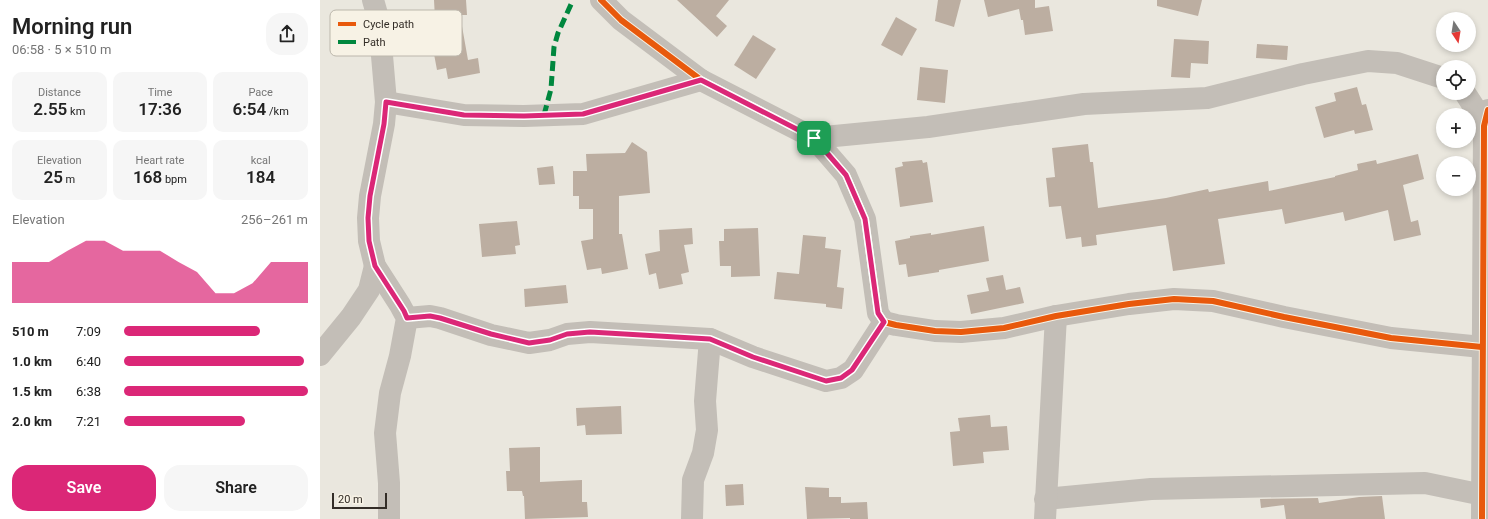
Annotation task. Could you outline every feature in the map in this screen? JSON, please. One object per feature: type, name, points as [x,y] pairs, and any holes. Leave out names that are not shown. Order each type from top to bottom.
[{"type":"street","points":[[373,0],[376,10]]},
{"type":"street","points":[[601,0],[621,20],[701,80],[814,138],[846,175],[865,219],[878,313],[884,322],[935,331],[961,332],[1004,328],[1056,316],[1129,304],[1174,299],[1213,301],[1284,317],[1391,338],[1484,341]]},
{"type":"street","points":[[382,56],[386,102],[384,124],[370,196],[368,218],[369,241],[375,266],[407,318],[400,356],[390,393],[385,433],[389,483],[389,519]]},
{"type":"street","points":[[814,138],[928,128],[1084,104],[1207,98],[1303,74],[1368,61],[1397,63],[1436,76]]},
{"type":"street","points":[[386,102],[464,115],[524,116],[583,114],[701,80]]},
{"type":"street","points":[[1470,100],[1476,110],[1486,118],[1482,519]]},
{"type":"street","points":[[320,355],[351,317],[369,290],[375,266]]},
{"type":"street","points":[[407,318],[430,316],[440,318],[491,334],[529,343],[550,340],[567,334],[590,332],[710,339],[753,357],[826,381],[841,378],[852,370],[884,322]]},
{"type":"street","points":[[1056,316],[1045,509],[1151,489],[1425,483],[1483,495]]},
{"type":"street","points":[[692,519],[693,480],[703,453],[707,430],[705,401],[710,339]]},
{"type":"building","points":[[434,0],[466,0],[467,15],[462,15],[462,10],[435,10]]},
{"type":"building","points":[[677,0],[729,0],[716,16],[727,26],[717,37]]},
{"type":"building","points":[[938,0],[961,0],[954,27],[935,21]]},
{"type":"building","points":[[984,0],[1035,0],[1035,8],[1049,6],[1053,31],[1025,35],[1023,20],[1021,20],[1019,9],[988,17]]},
{"type":"building","points":[[1157,0],[1202,0],[1198,16],[1157,6]]},
{"type":"building","points":[[896,17],[917,29],[902,56],[881,45]]},
{"type":"building","points":[[462,26],[468,60],[478,58],[480,73],[448,79],[446,68],[437,70],[434,56],[462,56]]},
{"type":"building","points":[[753,35],[776,49],[756,79],[734,65]]},
{"type":"building","points":[[1174,39],[1209,41],[1208,64],[1191,63],[1190,78],[1171,77]]},
{"type":"building","points":[[1257,44],[1288,46],[1287,60],[1256,58]]},
{"type":"building","points":[[920,67],[948,70],[945,103],[917,100]]},
{"type":"building","points":[[1357,87],[1362,105],[1366,104],[1373,130],[1355,134],[1354,130],[1324,138],[1315,107],[1336,101],[1334,93]]},
{"type":"building","points":[[632,142],[647,152],[650,193],[619,196],[619,234],[622,234],[628,269],[602,274],[601,268],[587,270],[581,241],[593,239],[593,209],[579,209],[579,196],[573,196],[573,171],[587,171],[586,154],[625,153]]},
{"type":"building","points":[[1088,144],[1090,162],[1093,162],[1098,208],[1166,198],[1208,189],[1209,192],[1268,181],[1269,191],[1335,177],[1358,170],[1357,164],[1376,160],[1377,164],[1418,154],[1424,179],[1403,185],[1411,222],[1418,220],[1421,235],[1394,241],[1388,210],[1345,221],[1343,212],[1285,224],[1282,209],[1218,219],[1225,264],[1173,271],[1166,225],[1096,235],[1097,245],[1082,247],[1081,237],[1066,239],[1061,206],[1049,207],[1046,178],[1055,177],[1052,148]]},
{"type":"building","points":[[922,160],[923,163],[927,162],[933,202],[900,207],[895,168],[903,166],[902,162]]},
{"type":"building","points":[[553,166],[555,184],[539,185],[537,168]]},
{"type":"building","points":[[517,221],[520,245],[515,246],[516,254],[482,257],[479,224]]},
{"type":"building","points":[[984,226],[989,261],[908,277],[906,264],[899,265],[895,241],[910,238],[910,236],[931,233],[931,235]]},
{"type":"building","points":[[692,228],[693,244],[684,245],[689,272],[681,274],[683,284],[659,289],[656,273],[649,275],[645,254],[660,251],[659,230]]},
{"type":"building","points":[[758,228],[760,276],[731,277],[731,266],[720,266],[719,241],[724,241],[724,229]]},
{"type":"building","points":[[803,235],[826,237],[825,248],[841,250],[837,287],[844,288],[842,309],[826,307],[826,304],[774,299],[777,272],[799,274]]},
{"type":"building","points":[[1003,275],[1006,290],[1020,287],[1024,303],[971,314],[967,295],[989,291],[986,278]]},
{"type":"building","points":[[566,285],[568,303],[525,307],[524,289]]},
{"type":"building","points":[[621,406],[622,434],[586,435],[585,425],[577,426],[576,408]]},
{"type":"building","points":[[990,415],[991,427],[1007,426],[1009,450],[983,452],[984,463],[953,466],[950,432],[960,431],[958,418]]},
{"type":"building","points":[[540,447],[540,482],[582,480],[582,502],[587,502],[588,517],[525,519],[524,496],[522,491],[507,491],[506,471],[510,471],[509,448]]},
{"type":"building","points":[[743,484],[744,505],[726,506],[725,485]]},
{"type":"building","points":[[805,487],[829,488],[829,497],[841,497],[841,503],[867,502],[868,519],[807,519]]},
{"type":"building","points":[[1382,496],[1385,519],[1286,519],[1284,505],[1261,508],[1260,499],[1318,498],[1319,503],[1359,497]]},
{"type":"marked path","points":[[544,115],[551,89],[554,47],[558,33],[573,0]]},
{"type":"cycle path","points":[[601,0],[621,20],[701,80],[814,138],[846,175],[865,219],[878,313],[884,322],[935,331],[961,332],[1004,328],[1056,316],[1129,304],[1174,299],[1213,301],[1284,317],[1391,338],[1482,347]]},
{"type":"cycle path","points":[[1482,519],[1484,126],[1488,110]]},
{"type":"route","points":[[701,80],[814,138],[846,175],[865,219],[878,313],[884,322],[852,370],[841,378],[826,381],[753,357],[710,339],[590,332],[567,334],[550,340],[529,343],[491,334],[440,318],[430,316],[407,318],[375,266],[369,241],[368,218],[370,196],[384,124],[386,102],[464,115],[524,116],[583,114],[701,80]]}]
